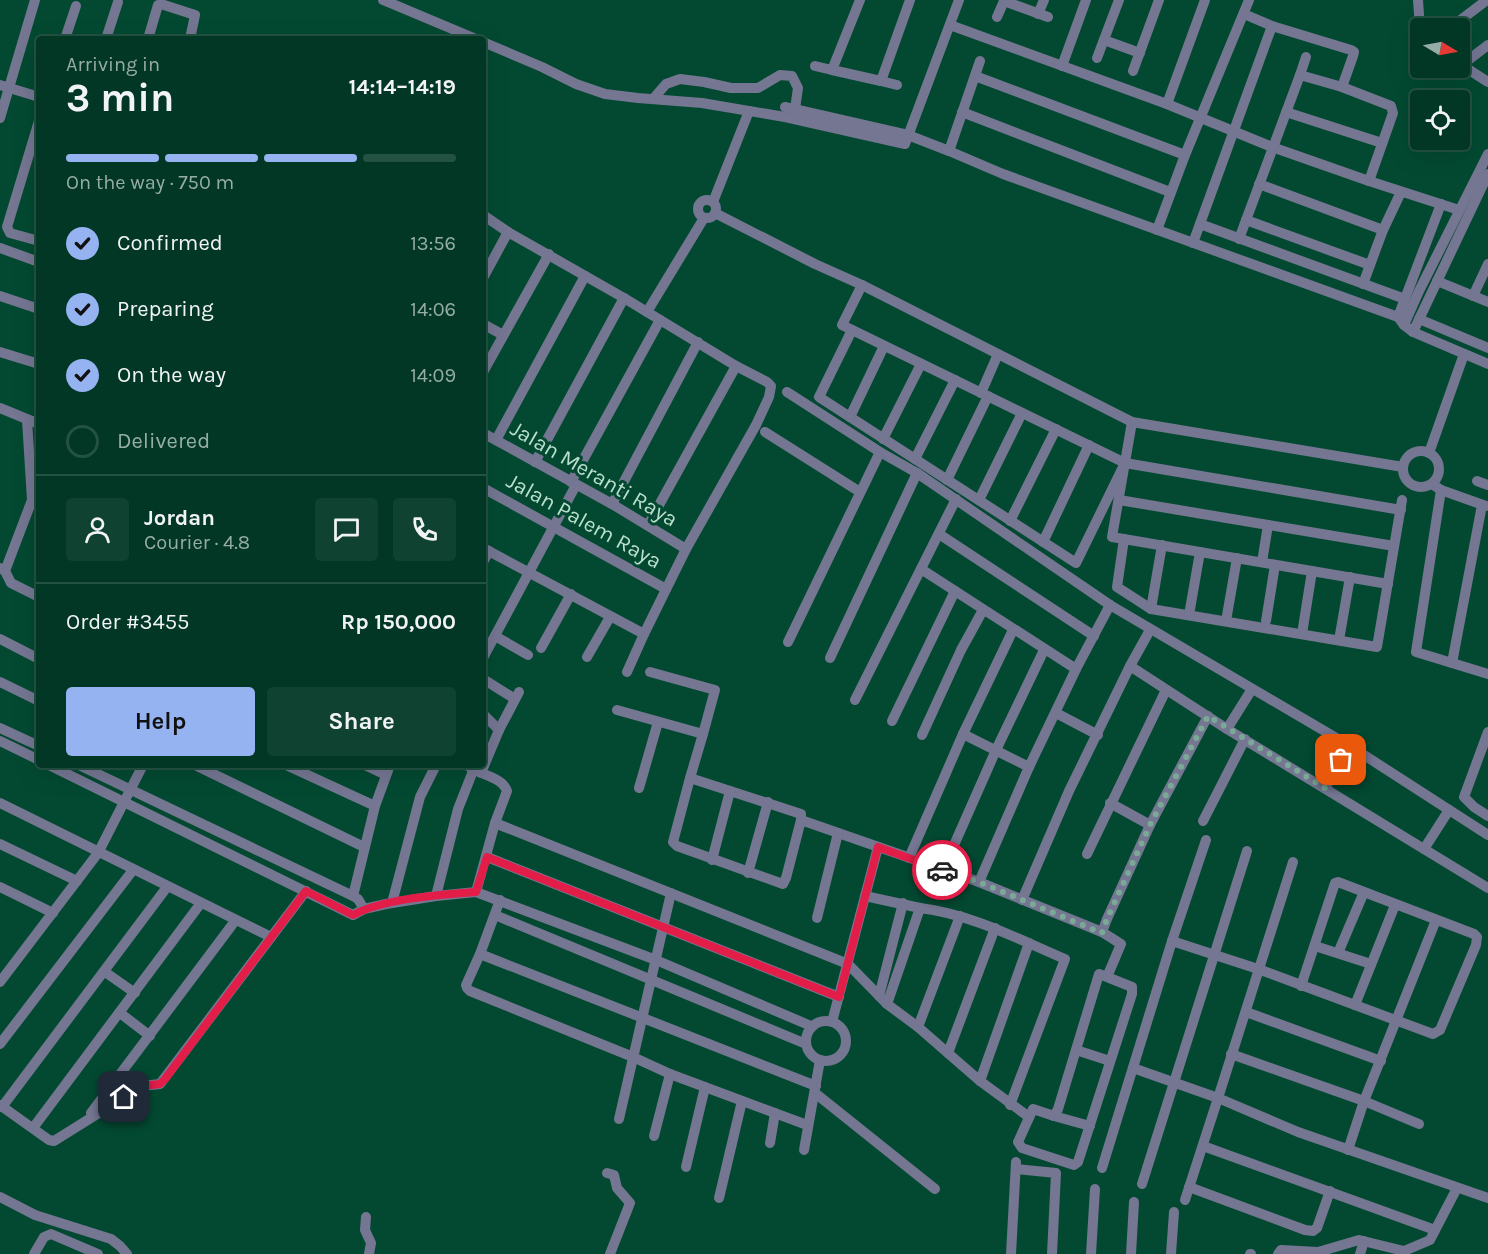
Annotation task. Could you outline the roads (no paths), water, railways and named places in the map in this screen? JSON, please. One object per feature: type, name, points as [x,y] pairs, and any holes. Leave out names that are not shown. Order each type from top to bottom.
[{"type":"street","points":[[0,118],[5,86],[35,0]]},
{"type":"street","points":[[383,0],[469,36]]},
{"type":"street","points":[[832,70],[860,0]]},
{"type":"street","points":[[881,81],[910,0]]},
{"type":"street","points":[[653,99],[666,84],[680,79],[730,88],[758,88],[780,75],[792,76],[798,88],[790,108],[905,144],[959,0]]},
{"type":"street","points":[[997,17],[1003,1],[1043,16],[1044,0]]},
{"type":"street","points":[[1062,66],[1086,0]]},
{"type":"street","points":[[1097,58],[1119,0]]},
{"type":"street","points":[[1133,70],[1159,0]]},
{"type":"street","points":[[1167,104],[1205,0]]},
{"type":"street","points":[[1157,230],[1170,192],[1249,0]]},
{"type":"street","points":[[1418,0],[1419,18]]},
{"type":"street","points":[[1424,0],[1426,18]]},
{"type":"street","points":[[1463,18],[1486,0]]},
{"type":"street","points":[[107,36],[118,2]]},
{"type":"street","points":[[149,36],[160,4],[195,15],[191,36]]},
{"type":"street","points":[[66,36],[76,6]]},
{"type":"street","points":[[1244,14],[1272,26],[1354,52],[1342,87]]},
{"type":"street","points":[[950,25],[1167,104],[1272,147],[1460,210]]},
{"type":"street","points":[[1193,243],[1272,26]]},
{"type":"street","points":[[1104,40],[1140,53]]},
{"type":"street","points":[[486,43],[576,84],[605,94],[702,103],[826,121]]},
{"type":"street","points":[[1470,56],[1488,45]]},
{"type":"street","points":[[1239,239],[1306,57]]},
{"type":"street","points":[[948,151],[980,61]]},
{"type":"street","points":[[1470,65],[1488,74]]},
{"type":"street","points":[[815,66],[897,85]]},
{"type":"street","points":[[1470,67],[1488,82]]},
{"type":"street","points":[[1300,75],[1342,87],[1391,106],[1393,113],[1369,181]]},
{"type":"street","points":[[975,76],[1185,155]]},
{"type":"street","points":[[5,86],[36,96]]},
{"type":"street","points":[[749,111],[714,207],[711,218],[704,218],[698,211],[699,205],[704,200],[714,207],[815,264],[862,285],[1132,422],[1403,467]]},
{"type":"street","points":[[962,112],[1170,192]]},
{"type":"street","points":[[1286,112],[1382,143]]},
{"type":"street","points":[[908,135],[1003,174],[1193,243],[1405,325],[1488,364]]},
{"type":"street","points":[[36,142],[7,227],[10,233],[36,240]]},
{"type":"street","points":[[1405,325],[1419,291],[1488,154]]},
{"type":"street","points":[[1405,325],[1419,319],[1488,174]]},
{"type":"street","points":[[1259,184],[1383,230]]},
{"type":"street","points":[[1363,284],[1383,230],[1401,192]]},
{"type":"street","points":[[1405,325],[1405,299],[1442,204]]},
{"type":"street","points":[[486,217],[771,386],[769,397],[756,426],[686,549],[627,672]]},
{"type":"street","points":[[646,312],[704,218]]},
{"type":"street","points":[[1246,220],[1370,265]]},
{"type":"street","points":[[1200,224],[1405,299]]},
{"type":"street","points":[[486,272],[508,232]]},
{"type":"street","points":[[0,248],[36,261]]},
{"type":"street","points":[[486,366],[549,254]]},
{"type":"street","points":[[1473,296],[1488,264]]},
{"type":"street","points":[[496,440],[585,276]]},
{"type":"street","points":[[1437,281],[1488,302]]},
{"type":"street","points":[[862,285],[842,325],[1125,463],[1401,505],[1377,647],[1151,609],[1117,587],[1124,539]]},
{"type":"street","points":[[0,296],[36,308]]},
{"type":"street","points":[[535,462],[624,298]]},
{"type":"street","points":[[1419,319],[1488,348]]},
{"type":"street","points":[[486,652],[660,320]]},
{"type":"street","points":[[486,326],[503,335]]},
{"type":"street","points":[[852,330],[819,397],[1076,563],[1125,463]]},
{"type":"street","points":[[612,504],[698,342]]},
{"type":"street","points":[[850,417],[884,346]]},
{"type":"street","points":[[0,352],[36,363]]},
{"type":"street","points":[[947,480],[985,395],[998,354]]},
{"type":"street","points":[[1429,453],[1464,354]]},
{"type":"street","points":[[883,439],[921,364]]},
{"type":"street","points":[[648,525],[736,366]]},
{"type":"street","points":[[915,459],[955,380]]},
{"type":"street","points":[[787,392],[917,473],[1110,605],[1350,747],[1488,835]]},
{"type":"street","points":[[0,408],[36,423]]},
{"type":"street","points":[[979,500],[1022,413]]},
{"type":"street","points":[[27,420],[32,500]]},
{"type":"street","points":[[1132,422],[1112,537],[1388,584]]},
{"type":"street","points":[[1010,521],[1056,429]]},
{"type":"street","points":[[765,432],[860,492]]},
{"type":"street","name":"Jalan Meranti Raya","points":[[486,435],[612,504],[686,549]]},
{"type":"street","points":[[1043,542],[1089,446]]},
{"type":"street","points":[[1452,663],[1485,506],[1437,487],[1422,488],[1412,485],[1405,478],[1403,467],[1410,455],[1419,451],[1429,453],[1437,460],[1439,470],[1437,487],[1416,652],[1452,663],[1488,673]]},
{"type":"street","points":[[788,642],[880,452]]},
{"type":"street","points":[[830,658],[917,473]]},
{"type":"street","name":"Jalan Palem Raya","points":[[486,490],[666,589]]},
{"type":"street","points":[[36,494],[13,555],[2,569],[11,583],[36,596]]},
{"type":"street","points":[[855,700],[956,499]]},
{"type":"street","points":[[1119,500],[1394,546]]},
{"type":"street","points":[[1262,562],[1269,525]]},
{"type":"street","points":[[939,534],[1094,636]]},
{"type":"street","points":[[1151,609],[1162,545]]},
{"type":"street","points":[[486,549],[644,634]]},
{"type":"street","points":[[1189,615],[1200,552]]},
{"type":"street","points":[[1226,621],[1237,558]]},
{"type":"street","points":[[1266,621],[1275,565]]},
{"type":"street","points":[[921,569],[1076,669]]},
{"type":"street","points":[[1302,634],[1312,571]]},
{"type":"street","points":[[1339,640],[1350,577]]},
{"type":"street","points":[[892,722],[955,591]]},
{"type":"street","points":[[541,648],[571,594]]},
{"type":"street","points":[[979,882],[1029,767],[1110,605]]},
{"type":"street","points":[[922,735],[961,650],[983,610]]},
{"type":"street","points":[[587,657],[610,617]]},
{"type":"street","points":[[909,858],[963,734],[1013,630]]},
{"type":"street","points":[[1022,900],[1069,791],[1150,630]]},
{"type":"street","points":[[495,636],[528,655]]},
{"type":"street","points":[[0,639],[36,654]]},
{"type":"street","points":[[943,870],[996,750],[1044,650]]},
{"type":"street","points":[[1130,666],[1227,729],[1488,888]]},
{"type":"street","points":[[650,672],[715,690],[690,778],[673,842],[677,846],[748,873],[776,882],[784,882],[801,814],[690,778]]},
{"type":"street","points":[[486,680],[517,695],[486,751]]},
{"type":"street","points":[[0,682],[36,700]]},
{"type":"street","points":[[1227,729],[1252,689]]},
{"type":"street","points":[[1087,854],[1166,690]]},
{"type":"street","points":[[617,710],[703,734]]},
{"type":"street","points":[[1056,712],[1098,735]]},
{"type":"street","points":[[1102,933],[1150,825],[1208,716]]},
{"type":"street","points":[[486,717],[499,730]]},
{"type":"street","points":[[639,788],[658,722]]},
{"type":"street","points":[[0,728],[36,745]]},
{"type":"street","points":[[1488,732],[1464,797],[1488,816]]},
{"type":"street","points":[[963,734],[1029,767]]},
{"type":"street","points":[[1203,821],[1245,739]]},
{"type":"street","points":[[0,741],[36,759]]},
{"type":"street","points":[[1325,788],[1350,747]]},
{"type":"street","points":[[55,768],[353,915],[364,909],[392,903],[476,892],[656,962],[811,1026]]},
{"type":"street","points":[[90,768],[353,896],[358,899],[364,909]]},
{"type":"street","points":[[0,982],[98,853],[140,768]]},
{"type":"street","points":[[201,768],[364,847]]},
{"type":"street","points":[[293,768],[375,806]]},
{"type":"street","points":[[392,903],[420,797],[434,768]]},
{"type":"street","points":[[353,896],[375,806],[388,770]]},
{"type":"street","points":[[436,896],[458,809],[474,770],[504,784],[507,788],[476,892]]},
{"type":"street","points":[[712,860],[730,791]]},
{"type":"street","points":[[748,873],[768,802]]},
{"type":"street","points":[[0,803],[271,937]]},
{"type":"street","points":[[1110,804],[1150,825]]},
{"type":"street","points":[[1424,849],[1449,810]]},
{"type":"street","points":[[801,820],[979,882],[1102,933],[1121,944],[1107,977]]},
{"type":"street","points":[[495,823],[848,964],[883,1000],[980,1081],[1029,1117]]},
{"type":"street","points":[[817,918],[838,833]]},
{"type":"street","points":[[1102,1168],[1172,941],[1206,840]]},
{"type":"street","points":[[0,844],[77,880]]},
{"type":"street","points":[[832,1022],[878,847]]},
{"type":"street","points":[[1142,1184],[1216,956],[1247,851]]},
{"type":"street","points":[[487,857],[839,997]]},
{"type":"street","points":[[1185,1200],[1293,862]]},
{"type":"street","points":[[0,1044],[133,870]]},
{"type":"street","points":[[1172,941],[1258,969],[1300,986],[1431,1034],[1438,1032],[1477,939],[1474,934],[1338,882],[1335,883],[1300,986]]},
{"type":"street","points":[[167,887],[105,972],[1,1106],[49,1140],[54,1141],[142,1086],[160,1084],[306,891]]},
{"type":"street","points":[[1,891],[53,913]]},
{"type":"street","points":[[1338,953],[1364,892]]},
{"type":"street","points":[[619,1119],[671,893]]},
{"type":"street","points":[[865,896],[960,916],[995,928],[1065,958],[1010,1105]]},
{"type":"street","points":[[500,900],[466,985],[470,991],[670,1074],[807,1125]]},
{"type":"street","points":[[33,1128],[201,903]]},
{"type":"street","points":[[883,1000],[903,903]]},
{"type":"street","points":[[1355,1005],[1395,905]]},
{"type":"street","points":[[883,1000],[920,908]]},
{"type":"street","points":[[495,915],[806,1044]]},
{"type":"street","points":[[918,1027],[960,916]]},
{"type":"street","points":[[1348,1150],[1364,1101],[1436,920]]},
{"type":"street","points":[[88,1118],[235,921]]},
{"type":"street","points":[[948,1053],[995,928]]},
{"type":"street","points":[[980,1081],[1029,943]]},
{"type":"street","points":[[1315,946],[1371,964]]},
{"type":"street","points":[[480,954],[643,1018],[815,1090],[935,1189]]},
{"type":"street","points":[[105,972],[135,993]]},
{"type":"street","points":[[1054,1116],[1099,974],[1129,986],[1132,990],[1090,1126],[1078,1162],[1074,1165],[1020,1146],[1018,1142],[1033,1109],[1054,1116],[1090,1126]]},
{"type":"street","points":[[1246,1012],[1381,1061]]},
{"type":"street","points":[[120,1013],[150,1036]]},
{"type":"street","points":[[819,1021],[838,1024],[844,1032],[846,1041],[843,1051],[836,1058],[827,1061],[820,1060],[810,1053],[806,1044],[806,1035],[811,1026],[819,1021]]},
{"type":"street","points":[[1076,1050],[1110,1061]]},
{"type":"street","points":[[1231,1054],[1364,1101],[1419,1124]]},
{"type":"street","points":[[804,1150],[820,1060]]},
{"type":"street","points":[[1133,1068],[1218,1098],[1298,1132],[1488,1199]]},
{"type":"street","points":[[654,1136],[670,1074]]},
{"type":"street","points":[[686,1167],[705,1087]]},
{"type":"street","points":[[719,1198],[742,1101]]},
{"type":"street","points":[[770,1143],[775,1113]]},
{"type":"street","points":[[1203,1146],[1435,1230]]},
{"type":"street","points":[[1011,1254],[1016,1166],[1056,1173],[1052,1254]]},
{"type":"street","points":[[607,1173],[614,1174],[617,1188],[630,1203],[610,1254]]},
{"type":"street","points":[[1190,1187],[1312,1232],[1317,1228],[1330,1191]]},
{"type":"street","points":[[1278,1254],[1281,1250],[1318,1253],[1359,1240],[1401,1253],[1430,1240],[1457,1188]]},
{"type":"street","points":[[1091,1254],[1095,1189]]},
{"type":"street","points":[[0,1197],[35,1215],[111,1239],[127,1254]]},
{"type":"street","points":[[1131,1254],[1134,1202]]},
{"type":"street","points":[[1171,1254],[1174,1212]]},
{"type":"street","points":[[366,1217],[365,1231],[371,1243],[369,1254]]},
{"type":"street","points":[[34,1254],[44,1237],[51,1234],[98,1254]]},
{"type":"street","points":[[1360,1254],[1364,1241]]}]
